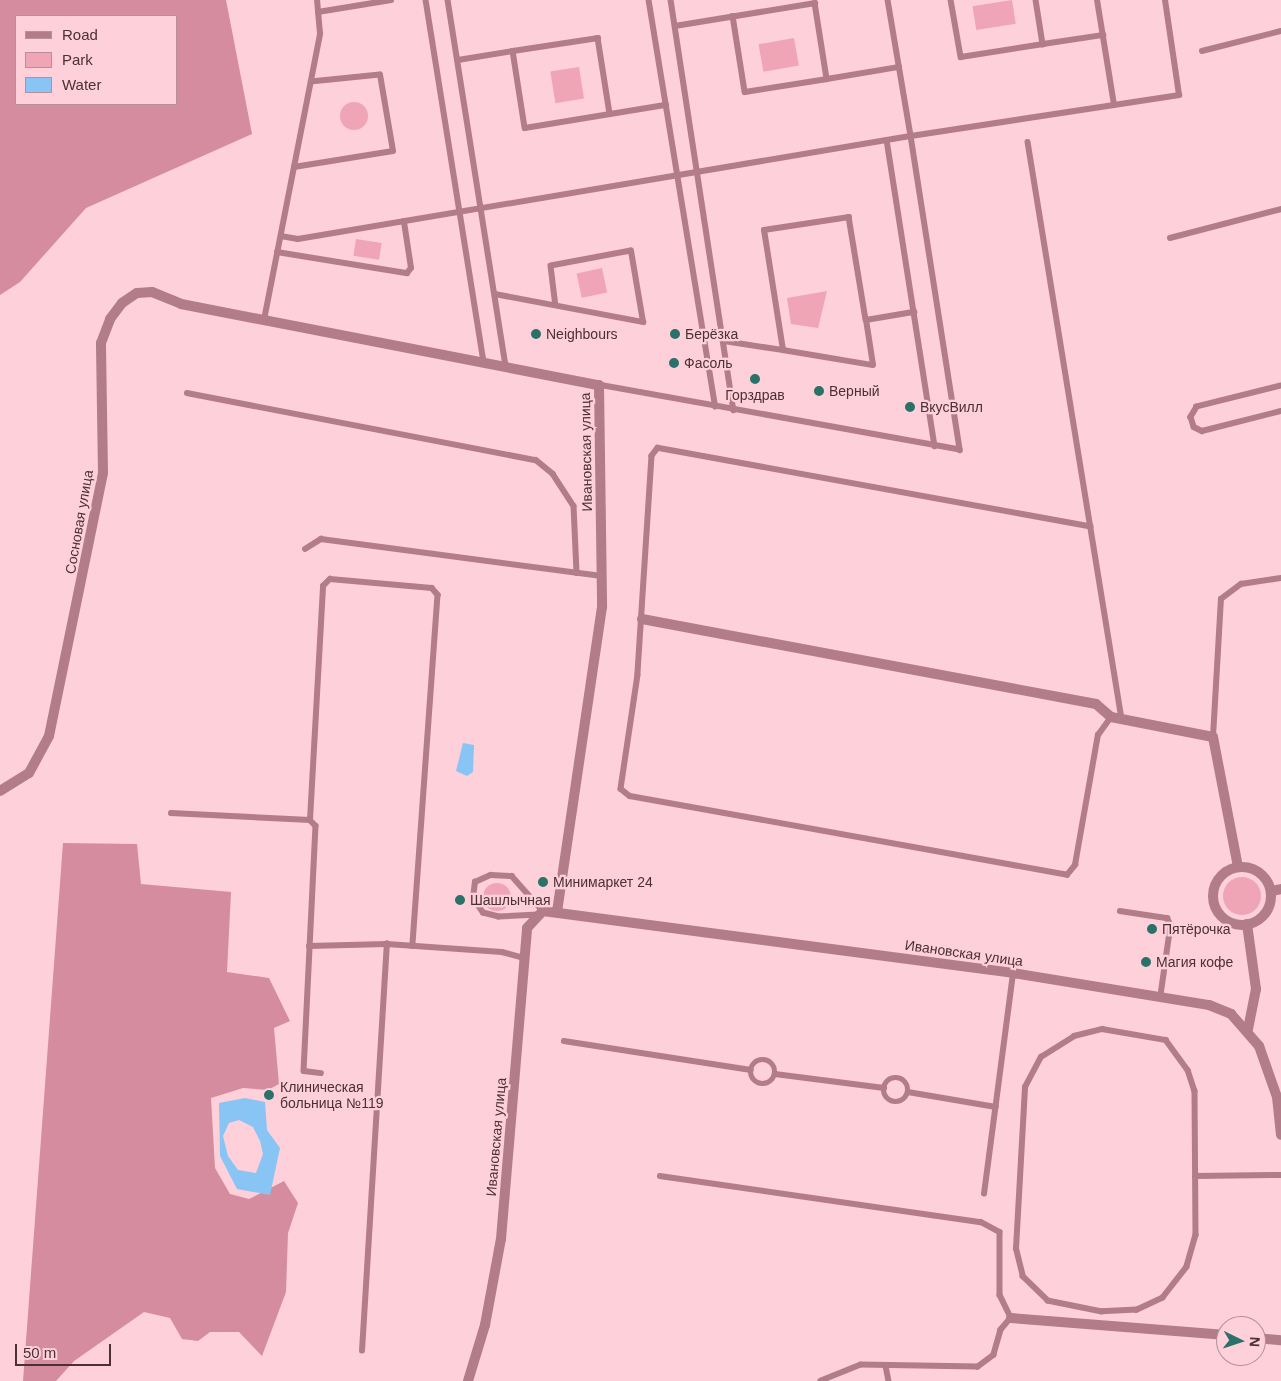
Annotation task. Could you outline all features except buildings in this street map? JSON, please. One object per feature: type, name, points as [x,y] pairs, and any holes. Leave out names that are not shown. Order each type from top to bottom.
[{"type":"street","name":"Сосновая улица","points":[[0,791],[29,773],[49,736],[56,708],[103,473],[99,385],[101,342],[110,318],[137,293],[152,292],[181,304]]},
{"type":"street","name":"Ивановская улица","points":[[181,304],[599,386],[602,576],[600,627],[557,911]]},
{"type":"street","points":[[642,619],[1096,704],[1111,717],[1213,737],[1238,867]]},
{"type":"street","points":[[1238,867],[1259,873],[1276,890],[1266,913],[1247,924],[1226,919],[1214,900],[1219,879],[1238,867]]},
{"type":"street","name":"Ивановская улица","points":[[468,1381],[485,1325],[502,1239],[527,928],[540,913],[557,911],[1013,973],[1161,995],[1221,1010],[1248,1029],[1270,1069],[1281,1135]]},
{"type":"street","points":[[1247,924],[1256,989],[1248,1029]]},
{"type":"street","points":[[1011,1318],[1216,1334]]},
{"type":"street","points":[[1266,1339],[1281,1340]]},
{"type":"lane","points":[[264,320],[320,34],[316,0]]},
{"type":"lane","points":[[318,12],[391,0]]},
{"type":"lane","points":[[426,0],[484,363]]},
{"type":"lane","points":[[448,0],[506,368]]},
{"type":"lane","points":[[649,0],[716,407]]},
{"type":"lane","points":[[671,0],[734,410]]},
{"type":"lane","points":[[599,386],[960,450],[888,0]]},
{"type":"lane","points":[[952,0],[961,57],[1103,34]]},
{"type":"lane","points":[[1036,0],[1043,44]]},
{"type":"lane","points":[[1097,0],[1114,105]]},
{"type":"lane","points":[[280,236],[298,239],[482,210],[911,136],[1180,95],[1165,0]]},
{"type":"lane","points":[[675,26],[815,3],[827,79]]},
{"type":"lane","points":[[733,16],[745,92],[899,67]]},
{"type":"lane","points":[[1202,51],[1281,32]]},
{"type":"lane","points":[[458,60],[598,38],[610,114]]},
{"type":"lane","points":[[513,51],[525,128],[666,105]]},
{"type":"lane","points":[[294,167],[393,151],[380,75],[311,82]]},
{"type":"lane","points":[[887,140],[935,446]]},
{"type":"lane","points":[[1028,142],[1122,719]]},
{"type":"lane","points":[[1170,238],[1281,209]]},
{"type":"lane","points":[[724,341],[873,365],[849,217],[764,230],[784,350]]},
{"type":"lane","points":[[277,252],[407,273],[411,268],[404,222]]},
{"type":"lane","points":[[495,294],[556,304],[642,322],[631,251],[550,266],[556,304]]},
{"type":"lane","points":[[866,320],[914,312]]},
{"type":"lane","points":[[1281,386],[1197,407],[1191,417],[1194,427],[1202,431],[1281,411]]},
{"type":"lane","points":[[187,393],[536,460],[553,474],[574,506],[577,573]]},
{"type":"lane","points":[[1091,527],[664,446],[652,456],[638,674],[620,780],[621,789],[630,796],[1067,875],[1074,865],[1098,735],[1111,717]]},
{"type":"lane","points":[[305,549],[321,539],[602,576]]},
{"type":"lane","points":[[1213,737],[1221,599],[1241,584],[1281,578]]},
{"type":"lane","points":[[310,820],[323,586],[330,579],[432,588],[438,595],[413,946]]},
{"type":"lane","points":[[171,813],[310,820],[316,826],[304,1071],[320,1073]]},
{"type":"lane","points":[[491,874],[512,876],[540,913],[499,918],[483,913],[473,898],[475,882],[491,874]]},
{"type":"lane","points":[[1120,911],[1166,918],[1172,925],[1161,995]]},
{"type":"lane","points":[[309,946],[387,944],[502,952],[524,958]]},
{"type":"lane","points":[[362,1351],[387,944]]},
{"type":"lane","points":[[984,1194],[1013,973]]},
{"type":"lane","points":[[1102,1029],[1166,1040],[1188,1070],[1195,1091],[1195,1176],[1196,1235],[1187,1266],[1163,1298],[1136,1310],[1068,1308],[1048,1300],[1023,1277],[1016,1249],[1025,1087],[1041,1057],[1074,1036],[1102,1029]]},
{"type":"lane","points":[[564,1041],[751,1070],[765,1060],[775,1074]]},
{"type":"lane","points":[[751,1070],[761,1084],[775,1074],[884,1088],[898,1078],[908,1092]]},
{"type":"lane","points":[[884,1088],[894,1102],[908,1092],[996,1106]]},
{"type":"lane","points":[[1195,1176],[1281,1175]]},
{"type":"lane","points":[[660,1176],[992,1225],[1000,1232],[1003,1245],[1000,1295],[1011,1318],[1001,1330],[994,1354],[978,1366],[861,1365],[821,1381]]},
{"type":"lane","points":[[886,1366],[889,1381]]},
{"type":"green space","points":[[1012,0],[1016,24],[976,30],[972,6]]},
{"type":"green space","points":[[794,38],[799,66],[763,72],[759,44]]},
{"type":"green space","points":[[579,67],[584,99],[555,103],[550,72]]},
{"type":"green space","points":[[354,102],[364,106],[368,116],[364,126],[354,130],[344,126],[340,116],[344,106]]},
{"type":"green space","points":[[356,239],[382,243],[379,260],[353,256]]},
{"type":"green space","points":[[602,268],[607,292],[582,298],[577,273]]},
{"type":"green space","points":[[827,291],[818,328],[791,324],[787,298]]},
{"type":"green space","points":[[1242,877],[1256,882],[1261,896],[1256,910],[1242,915],[1228,910],[1223,896],[1228,882]]},
{"type":"green space","points":[[497,883],[507,887],[511,897],[507,907],[497,911],[487,907],[483,897],[487,887]]},
{"type":"shaded area","points":[[0,0],[226,0],[252,134],[86,208],[20,282],[0,295]]},
{"type":"shaded area","points":[[63,843],[137,844],[141,884],[231,892],[227,972],[269,978],[290,1021],[274,1028],[279,1084],[268,1090],[243,1088],[211,1098],[215,1168],[230,1194],[249,1199],[284,1181],[298,1203],[288,1233],[286,1292],[262,1356],[239,1332],[210,1332],[198,1341],[182,1339],[170,1318],[144,1312],[74,1361],[56,1381],[23,1381]]},
{"type":"water","points":[[463,743],[474,745],[473,772],[467,776],[456,771]]},
{"type":"water","points":[[245,1098],[265,1102],[267,1130],[280,1148],[270,1195],[237,1189],[220,1156],[219,1103]],"holes":[[[239,1120],[253,1127],[260,1141],[263,1154],[256,1173],[238,1170],[228,1156],[223,1136],[229,1123]]]},
{"type":"place","name":"Neighbours","points":[[536,334]]},
{"type":"place","name":"Берёзка","points":[[675,334]]},
{"type":"place","name":"Фасоль","points":[[674,363]]},
{"type":"place","name":"Горздрав","points":[[755,379]]},
{"type":"place","name":"Верный","points":[[819,391]]},
{"type":"place","name":"ВкусВилл","points":[[910,407]]},
{"type":"place","name":"Минимаркет 24","points":[[543,882]]},
{"type":"place","name":"Шашлычная","points":[[460,900]]},
{"type":"place","name":"Пятёрочка","points":[[1152,929]]},
{"type":"place","name":"Магия кофе","points":[[1146,962]]},
{"type":"place","name":"Клиническая больница №119","points":[[269,1095]]}]
